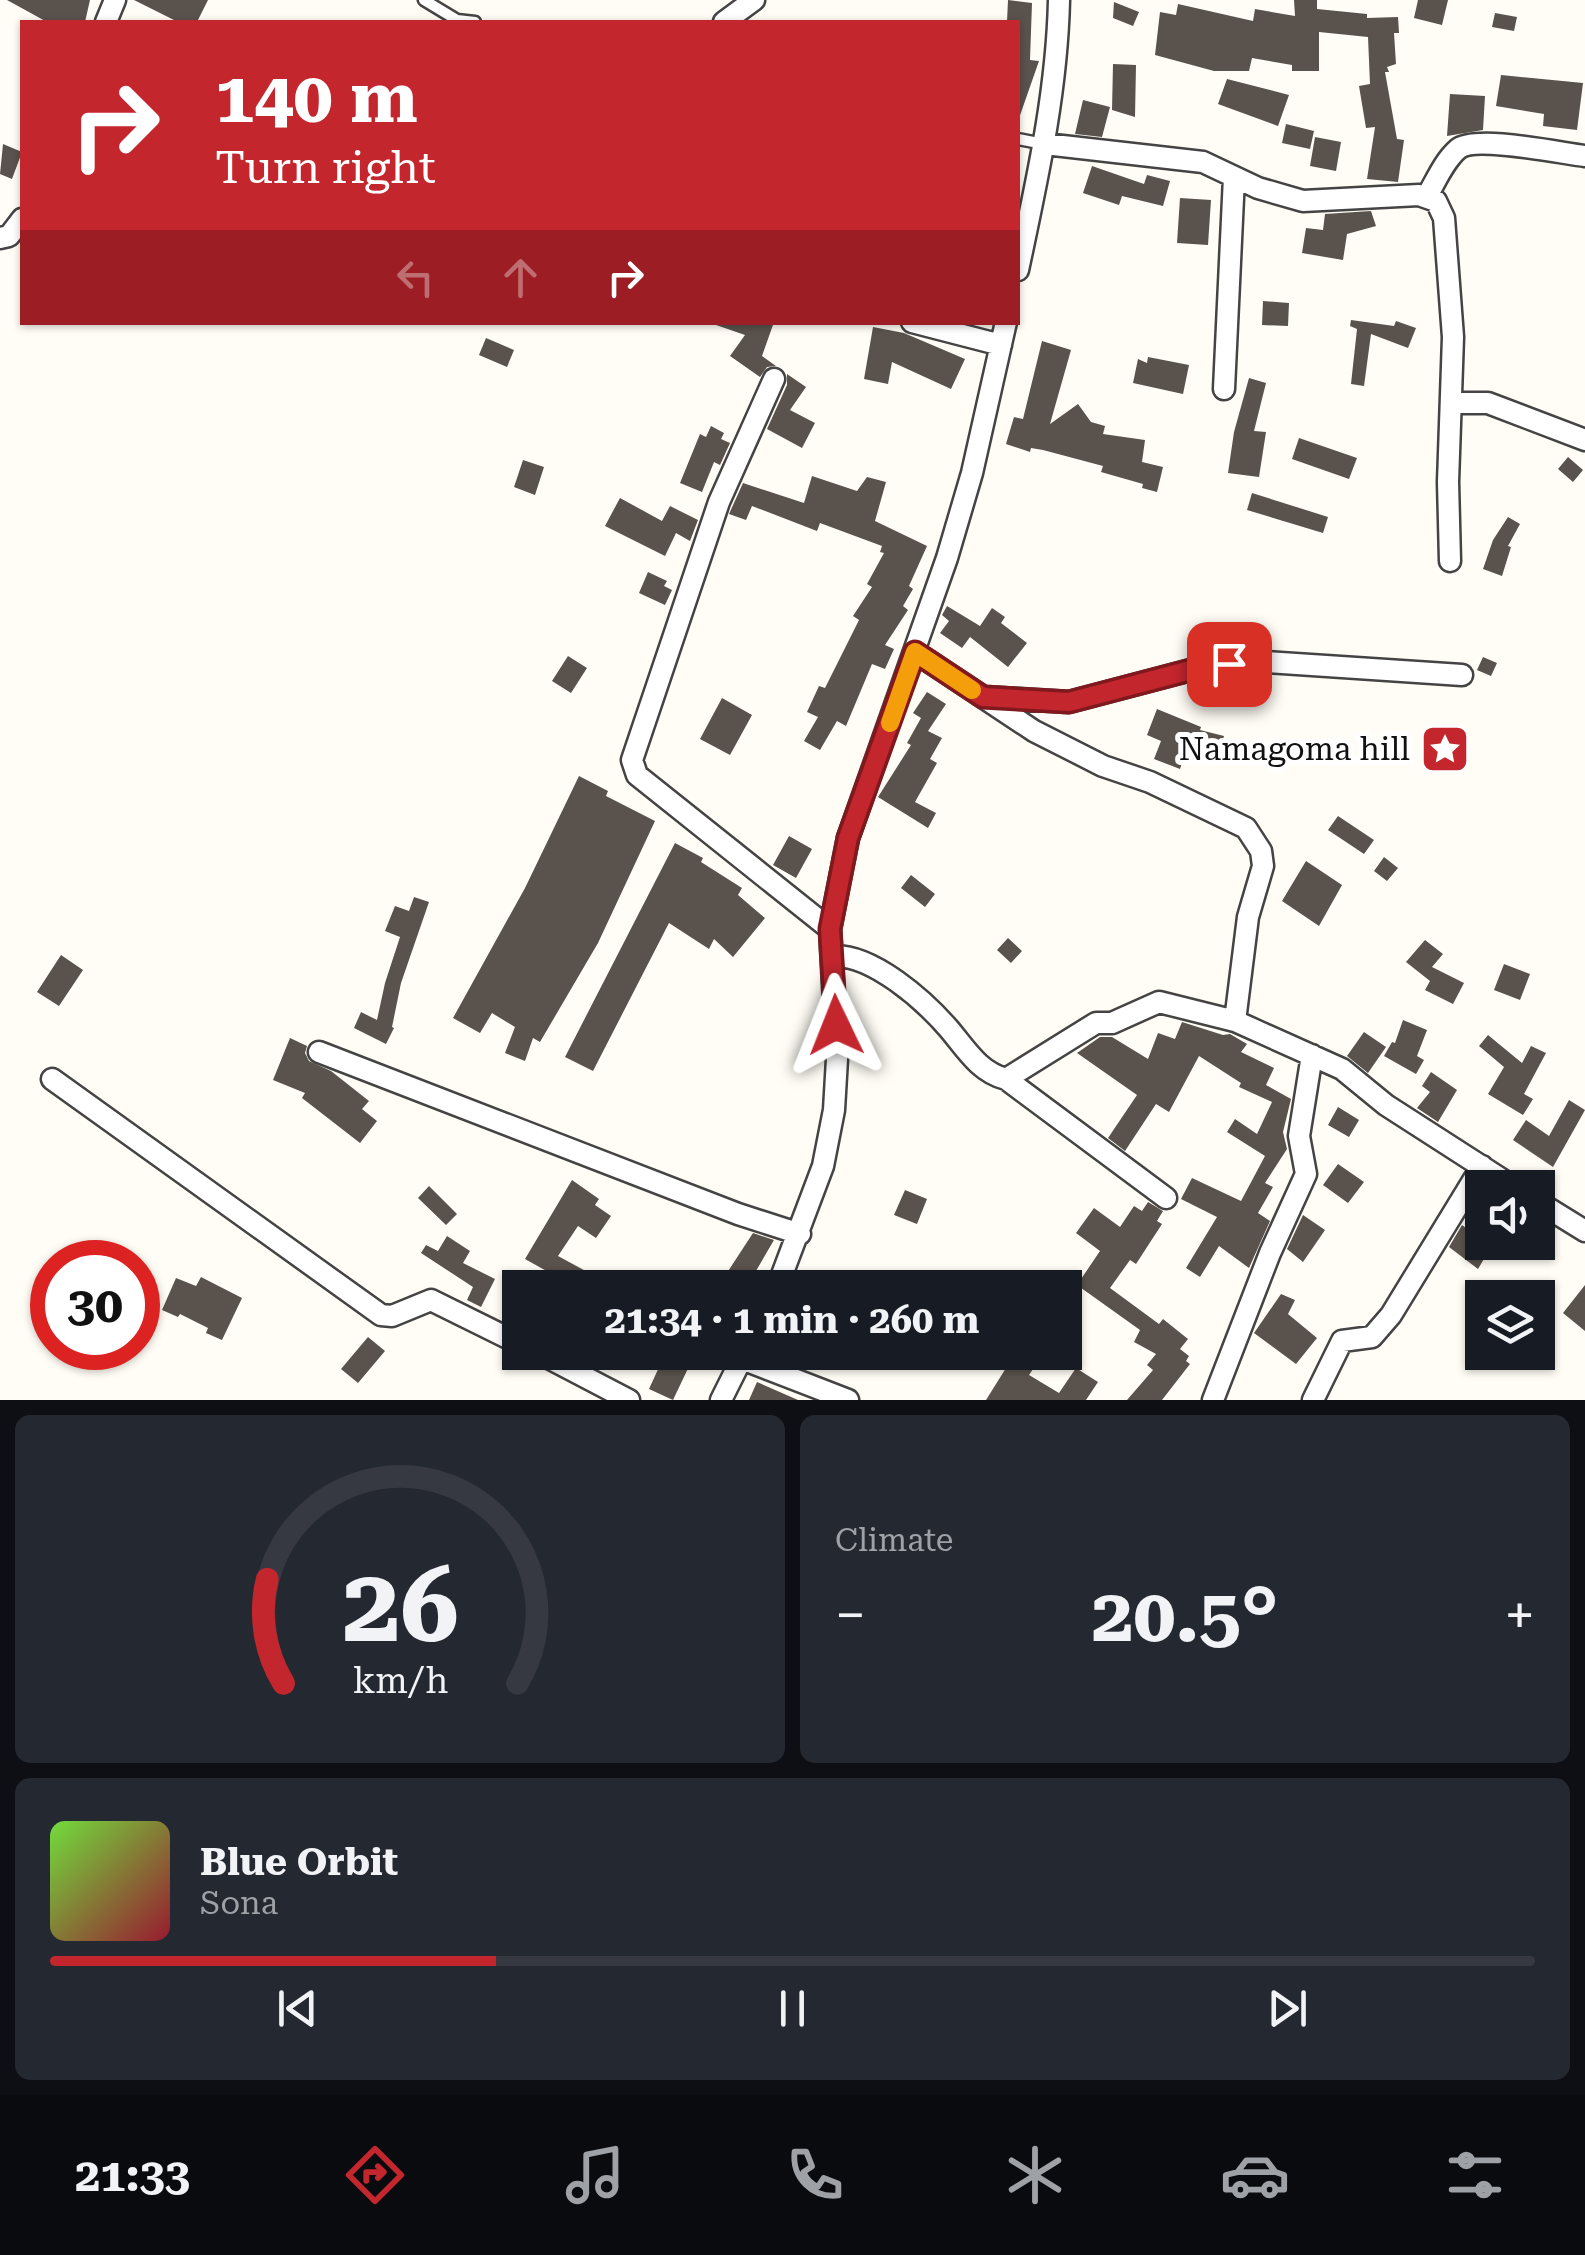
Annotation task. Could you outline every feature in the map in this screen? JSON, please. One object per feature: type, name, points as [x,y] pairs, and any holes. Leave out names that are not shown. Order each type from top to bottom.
[{"type":"street","points":[[727,20],[754,0]]},
{"type":"street","points":[[1020,261],[1046,144],[1058,0]]},
{"type":"street","points":[[1427,196],[1449,159],[1462,146],[1480,143],[1585,156]]},
{"type":"street","points":[[1046,144],[1202,162],[1303,201],[1427,196],[1436,200],[1444,218],[1453,337],[1448,482],[1450,561]]},
{"type":"street","points":[[1224,389],[1234,177]]},
{"type":"street","points":[[0,238],[8,236],[20,221]]},
{"type":"street","points":[[924,325],[1002,345]]},
{"type":"street","points":[[784,1270],[822,1166],[834,1110],[837,1060],[830,929],[848,838],[915,652],[967,490],[1005,325]]},
{"type":"street","points":[[774,379],[718,502],[632,760],[637,775],[830,929]]},
{"type":"street","points":[[1452,403],[1488,403],[1585,440]]},
{"type":"street","points":[[915,652],[1034,731],[1103,766],[1150,782],[1246,828],[1254,836],[1264,866],[1248,917],[1235,1021]]},
{"type":"street","points":[[983,697],[1069,702],[1206,666],[1252,661],[1462,675]]},
{"type":"street","points":[[833,956],[862,960],[884,972],[947,1026],[973,1059],[995,1076],[1006,1079],[1166,1198]]},
{"type":"street","points":[[1006,1079],[1096,1023],[1112,1023],[1158,1002],[1235,1021],[1342,1069],[1386,1105],[1488,1170]]},
{"type":"street","points":[[320,1052],[738,1214],[800,1234]]},
{"type":"street","points":[[1214,1400],[1270,1252],[1306,1174],[1298,1136],[1312,1055]]},
{"type":"street","points":[[52,1079],[381,1315],[392,1316],[431,1300],[502,1335]]},
{"type":"street","points":[[1313,1400],[1342,1341],[1372,1337],[1392,1315],[1482,1166]]},
{"type":"street","points":[[1555,1212],[1585,1231]]},
{"type":"street","points":[[572,1370],[629,1400]]},
{"type":"street","points":[[722,1400],[736,1370]]},
{"type":"street","points":[[776,1370],[848,1400]]},
{"type":"lane","points":[[424,0],[457,20]]},
{"type":"lane","points":[[1020,138],[1046,144]]},
{"type":"building","points":[[7,0],[90,0],[85,20],[43,20]]},
{"type":"building","points":[[134,0],[208,0],[198,20],[174,20]]},
{"type":"building","points":[[1008,0],[1032,3],[1030,60],[1039,61],[1020,115],[1020,20],[1007,20]]},
{"type":"building","points":[[1294,0],[1317,0],[1317,9],[1367,14],[1367,18],[1398,17],[1399,33],[1394,33],[1396,64],[1385,72],[1397,139],[1404,140],[1398,182],[1367,179],[1375,127],[1366,128],[1359,86],[1370,84],[1368,37],[1319,32],[1319,71],[1292,71],[1292,65],[1252,58],[1249,71],[1214,71],[1155,55],[1160,12],[1176,15],[1178,4],[1253,21],[1255,9],[1295,16]]},
{"type":"building","points":[[1418,0],[1448,0],[1442,25],[1414,18]]},
{"type":"building","points":[[1114,2],[1139,12],[1133,26],[1113,18]]},
{"type":"building","points":[[1495,13],[1517,17],[1514,31],[1492,27]]},
{"type":"building","points":[[1113,64],[1136,65],[1135,117],[1112,110]]},
{"type":"building","points":[[1501,75],[1583,83],[1577,130],[1543,126],[1544,114],[1496,106]]},
{"type":"building","points":[[1227,79],[1289,95],[1278,126],[1218,104]]},
{"type":"building","points":[[1450,94],[1485,96],[1483,130],[1447,136]]},
{"type":"building","points":[[1083,100],[1110,107],[1102,137],[1075,134]]},
{"type":"building","points":[[1286,124],[1314,131],[1310,149],[1282,143]]},
{"type":"building","points":[[1315,137],[1341,142],[1336,171],[1310,166]]},
{"type":"building","points":[[3,144],[20,151],[12,179],[0,174]]},
{"type":"building","points":[[1092,166],[1144,184],[1147,175],[1170,181],[1163,206],[1122,196],[1119,205],[1083,193]]},
{"type":"building","points":[[1180,198],[1211,200],[1208,245],[1177,243]]},
{"type":"building","points":[[1371,211],[1376,226],[1347,234],[1343,260],[1302,253],[1306,228],[1323,230],[1325,214]]},
{"type":"building","points":[[1263,301],[1289,303],[1288,326],[1262,325]]},
{"type":"building","points":[[1351,320],[1394,326],[1396,321],[1416,328],[1408,348],[1371,334],[1364,386],[1351,384],[1357,329],[1350,326]]},
{"type":"building","points":[[716,325],[773,325],[762,356],[776,366],[767,367],[760,377],[730,356],[745,335]]},
{"type":"building","points":[[873,327],[904,333],[965,359],[951,389],[892,362],[888,384],[864,379]]},
{"type":"building","points":[[486,338],[514,350],[507,367],[479,355]]},
{"type":"building","points":[[1042,341],[1071,350],[1050,424],[1078,404],[1091,422],[1105,426],[1103,434],[1145,440],[1142,462],[1163,467],[1157,492],[1101,472],[1103,466],[1006,444],[1014,417],[1023,419]]},
{"type":"building","points":[[1148,357],[1189,365],[1183,394],[1133,383],[1138,359],[1147,363]]},
{"type":"building","points":[[787,374],[806,387],[790,410],[815,423],[802,448],[767,429],[787,385]]},
{"type":"building","points":[[1249,378],[1266,383],[1254,431],[1266,432],[1259,477],[1228,473]]},
{"type":"building","points":[[711,426],[724,433],[721,439],[730,443],[720,465],[714,462],[702,492],[680,483],[700,434],[706,437]]},
{"type":"building","points":[[1299,438],[1357,458],[1349,479],[1292,459]]},
{"type":"building","points":[[1568,457],[1583,470],[1573,482],[1558,469]]},
{"type":"building","points":[[523,460],[544,467],[535,495],[514,487]]},
{"type":"building","points":[[812,476],[857,491],[867,477],[886,482],[875,521],[927,546],[903,606],[908,610],[885,645],[894,649],[885,669],[872,664],[846,726],[837,721],[820,750],[804,741],[818,717],[807,712],[819,686],[825,688],[859,620],[853,616],[872,587],[867,584],[884,553],[880,552],[882,546],[820,523],[817,531],[752,506],[746,520],[729,514],[743,483],[804,503]]},
{"type":"building","points":[[1252,493],[1328,517],[1323,533],[1247,510]]},
{"type":"building","points":[[620,498],[662,521],[670,506],[698,520],[690,541],[676,533],[665,556],[605,526]]},
{"type":"building","points":[[1508,517],[1520,524],[1508,546],[1511,547],[1502,576],[1483,569],[1493,540]]},
{"type":"building","points":[[648,572],[667,581],[664,586],[672,590],[665,605],[639,593]]},
{"type":"building","points":[[947,606],[980,626],[992,608],[1005,617],[1001,623],[1027,643],[1008,667],[970,637],[962,648],[940,633],[949,621],[942,615]]},
{"type":"building","points":[[568,656],[587,668],[571,693],[552,681]]},
{"type":"building","points":[[1483,657],[1497,663],[1491,676],[1477,670]]},
{"type":"building","points":[[927,692],[946,704],[928,731],[942,738],[930,759],[937,763],[915,802],[936,813],[928,828],[878,797],[911,745],[907,743],[921,718],[913,713]]},
{"type":"building","points":[[722,698],[752,715],[730,755],[700,739]]},
{"type":"building","points":[[1157,709],[1201,727],[1200,730],[1224,736],[1218,758],[1186,751],[1180,769],[1154,759],[1161,741],[1147,735]]},
{"type":"building","points":[[579,776],[608,791],[606,796],[655,821],[598,943],[540,1042],[533,1038],[525,1061],[505,1053],[515,1027],[492,1013],[480,1033],[453,1018],[525,888]]},
{"type":"building","points":[[1338,816],[1374,840],[1364,854],[1328,830]]},
{"type":"building","points":[[789,836],[812,849],[796,878],[773,865]]},
{"type":"building","points":[[675,843],[703,858],[701,862],[742,888],[738,895],[765,918],[733,957],[714,939],[709,949],[669,923],[593,1071],[565,1057]]},
{"type":"building","points":[[1384,857],[1398,868],[1387,881],[1374,871]]},
{"type":"building","points":[[1306,861],[1342,885],[1319,926],[1282,901]]},
{"type":"building","points":[[911,875],[935,894],[925,907],[901,888]]},
{"type":"building","points":[[414,897],[429,902],[401,983],[394,1028],[386,1044],[354,1028],[361,1012],[377,1020],[400,937],[385,931],[395,906],[409,911]]},
{"type":"building","points":[[1008,938],[1022,951],[1011,963],[997,950]]},
{"type":"building","points":[[1425,940],[1443,954],[1432,967],[1464,983],[1453,1004],[1425,990],[1430,981],[1406,962]]},
{"type":"building","points":[[61,955],[83,970],[59,1006],[37,992]]},
{"type":"building","points":[[1504,964],[1530,974],[1520,1000],[1494,990]]},
{"type":"building","points":[[1403,1020],[1427,1030],[1417,1056],[1424,1060],[1416,1074],[1384,1056],[1395,1043]]},
{"type":"building","points":[[1182,1022],[1230,1034],[1247,1044],[1241,1052],[1274,1068],[1266,1085],[1291,1099],[1283,1132],[1287,1149],[1265,1183],[1273,1187],[1258,1213],[1270,1221],[1249,1268],[1219,1246],[1200,1277],[1186,1268],[1217,1217],[1181,1199],[1192,1178],[1241,1201],[1265,1156],[1227,1132],[1235,1119],[1257,1134],[1272,1102],[1239,1087],[1241,1083],[1199,1056],[1169,1112],[1156,1104],[1125,1151],[1108,1138],[1137,1095],[1077,1053],[1100,1037],[1112,1037],[1148,1059],[1158,1033],[1175,1039]]},
{"type":"building","points":[[1364,1032],[1386,1047],[1368,1073],[1347,1056]]},
{"type":"building","points":[[1488,1035],[1522,1063],[1531,1046],[1546,1053],[1524,1094],[1533,1099],[1523,1115],[1488,1094],[1504,1067],[1479,1046]]},
{"type":"building","points":[[290,1038],[307,1046],[309,1061],[331,1071],[369,1101],[362,1109],[377,1121],[360,1143],[302,1098],[305,1093],[273,1080]]},
{"type":"building","points":[[1431,1072],[1457,1090],[1438,1122],[1417,1108],[1430,1092],[1422,1086]]},
{"type":"building","points":[[1569,1100],[1585,1110],[1553,1167],[1513,1140],[1526,1120],[1549,1136]]},
{"type":"building","points":[[1338,1107],[1359,1120],[1349,1137],[1328,1125]]},
{"type":"building","points":[[1338,1164],[1364,1182],[1348,1203],[1323,1185]]},
{"type":"building","points":[[572,1180],[599,1199],[595,1205],[611,1216],[596,1238],[578,1226],[558,1256],[584,1270],[545,1270],[525,1259]]},
{"type":"building","points":[[429,1186],[457,1214],[446,1225],[418,1198]]},
{"type":"building","points":[[905,1190],[927,1199],[917,1224],[894,1215]]},
{"type":"building","points":[[1148,1202],[1163,1211],[1157,1221],[1162,1224],[1136,1264],[1130,1260],[1110,1288],[1159,1324],[1163,1319],[1188,1339],[1180,1349],[1189,1356],[1186,1361],[1190,1364],[1162,1400],[1127,1400],[1153,1370],[1147,1365],[1156,1354],[1134,1342],[1140,1330],[1082,1289],[1082,1278],[1100,1251],[1076,1233],[1094,1208],[1120,1227],[1134,1206],[1142,1211]]},
{"type":"building","points":[[1303,1215],[1325,1230],[1303,1262],[1287,1249]]},
{"type":"building","points":[[1462,1225],[1465,1227],[1465,1259],[1449,1247]]},
{"type":"building","points":[[753,1233],[774,1240],[756,1270],[729,1270]]},
{"type":"building","points":[[447,1236],[470,1251],[463,1263],[495,1279],[481,1307],[467,1300],[473,1287],[421,1253],[426,1245],[438,1251]]},
{"type":"building","points":[[1466,1260],[1483,1260],[1478,1269]]},
{"type":"building","points":[[201,1277],[242,1298],[222,1340],[180,1314],[178,1317],[162,1310],[176,1278],[196,1286]]},
{"type":"building","points":[[1585,1285],[1585,1331],[1563,1313]]},
{"type":"building","points":[[1281,1294],[1295,1300],[1288,1314],[1317,1338],[1296,1364],[1254,1333]]},
{"type":"building","points":[[368,1337],[385,1351],[358,1383],[341,1369]]},
{"type":"building","points":[[658,1370],[687,1370],[673,1400],[649,1389]]},
{"type":"building","points":[[1005,1370],[1032,1370],[1029,1375],[1059,1393],[1075,1370],[1098,1382],[1086,1400],[986,1400]]},
{"type":"building","points":[[757,1382],[798,1400],[749,1400]]},
{"type":"slow traffic","points":[[890,723],[915,652],[972,690]]},
{"type":"place","name":"Namagoma hill","points":[[1445,749]]},
{"type":"route","points":[[836,1025],[830,929],[848,838],[915,652],[983,697],[1069,702],[1206,666],[1229,664]]}]
